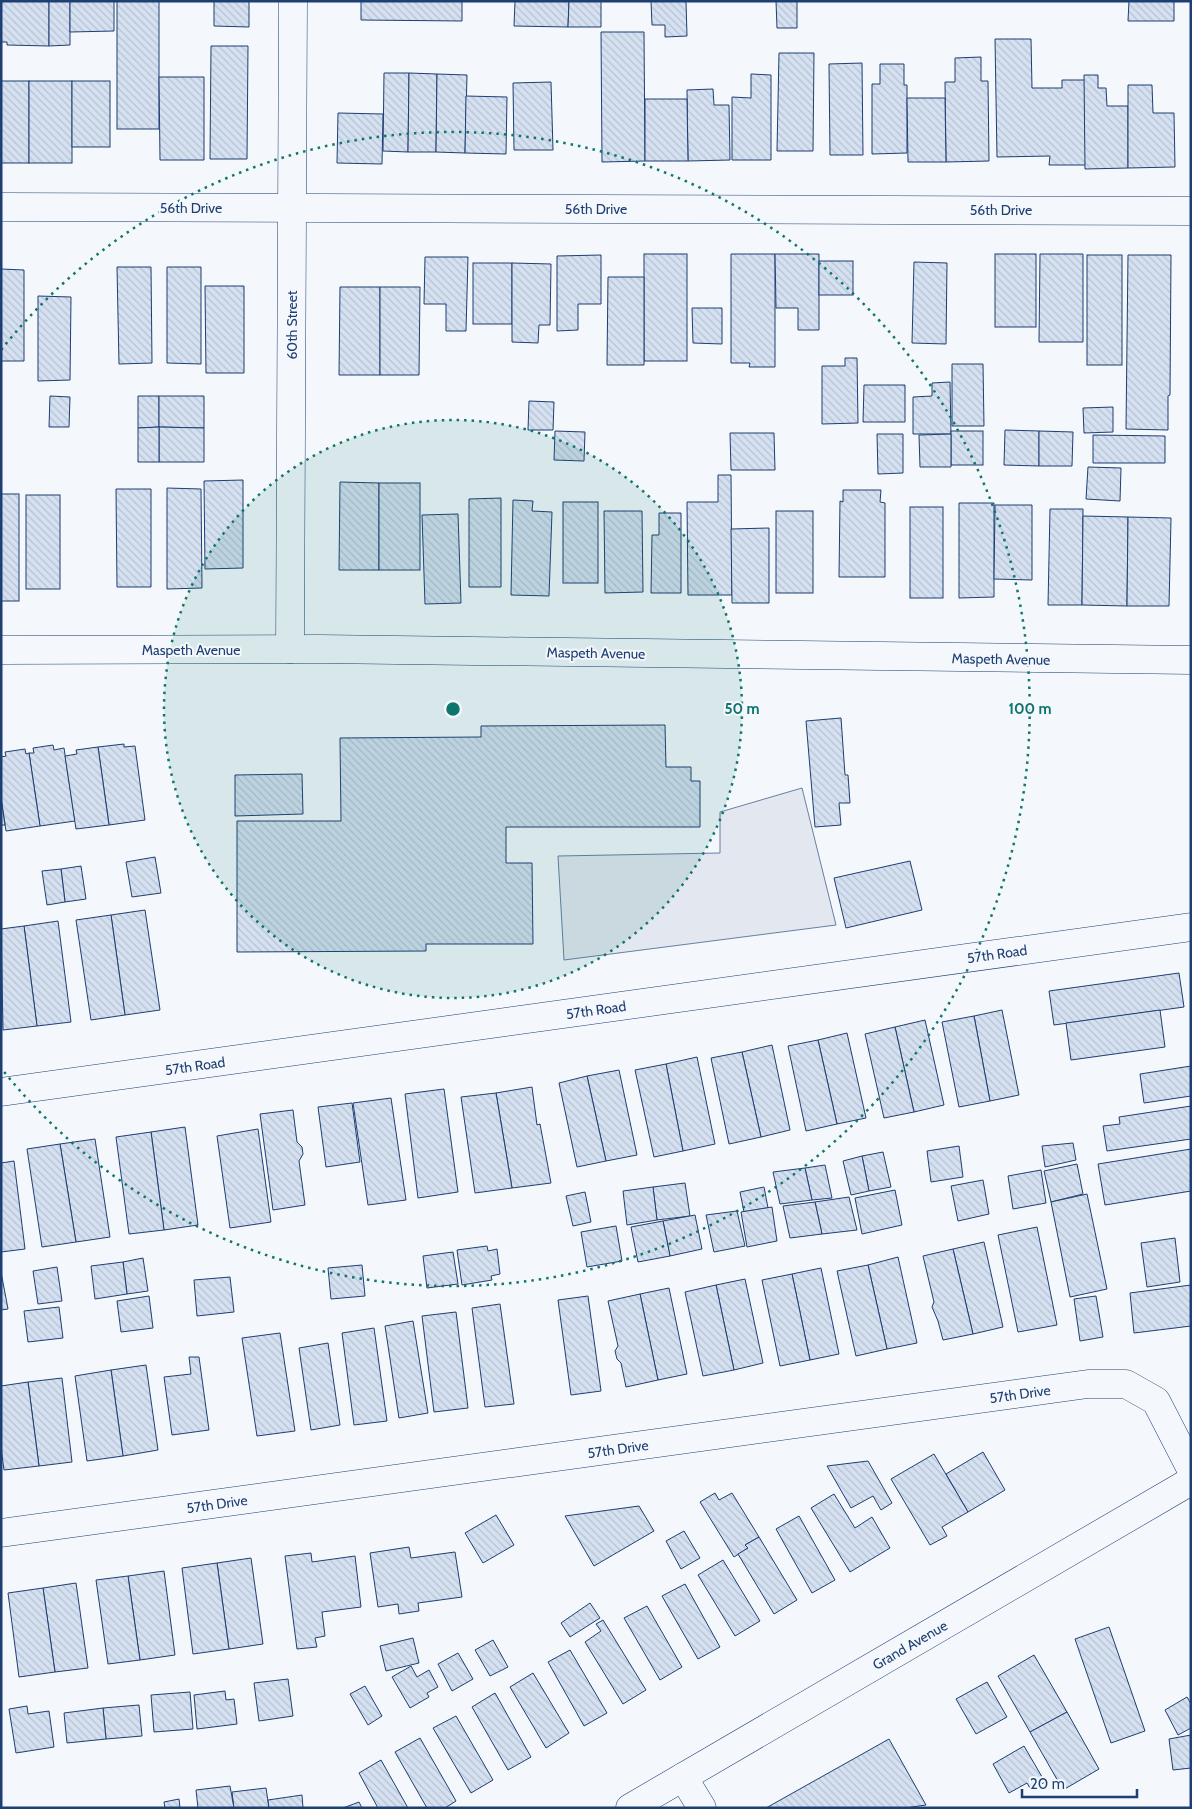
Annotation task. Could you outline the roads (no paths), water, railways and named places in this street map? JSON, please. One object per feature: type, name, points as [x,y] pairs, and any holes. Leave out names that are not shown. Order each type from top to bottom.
[{"type":"street","name":"60th Street","points":[[290,649],[293,1]]},
{"type":"street","name":"56th Drive","points":[[1,208],[1191,211]]},
{"type":"street","name":"Maspeth Avenue","points":[[1,650],[290,649],[1191,660]]},
{"type":"street","name":"57th Road","points":[[1,1092],[1191,927]]},
{"type":"street","name":"57th Drive","points":[[1,1533],[1088,1384],[1126,1384],[1156,1402],[1191,1469]]},
{"type":"street","name":"Grand Avenue","points":[[630,1808],[1191,1481]]},
{"type":"street","points":[[683,1777],[702,1808]]}]
